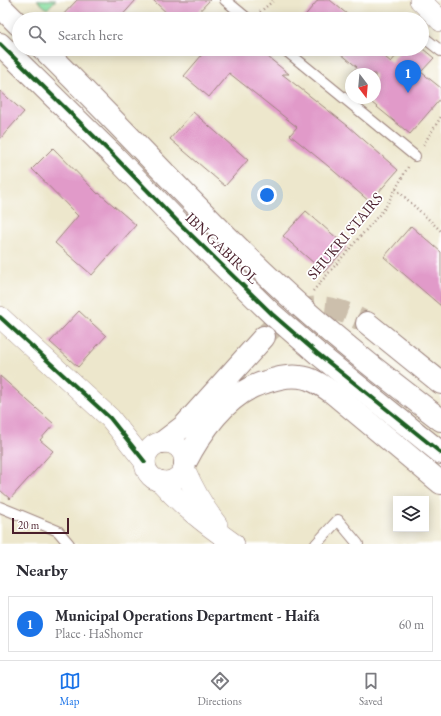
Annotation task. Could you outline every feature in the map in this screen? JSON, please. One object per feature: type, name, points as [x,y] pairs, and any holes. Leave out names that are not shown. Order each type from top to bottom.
[{"type":"street","points":[[420,0],[441,21]]},
{"type":"street","points":[[0,6],[12,18]]},
{"type":"street","name":"IBN GABIROL","points":[[0,44],[12,56]]},
{"type":"street","name":"IBN GABIROL","points":[[12,56],[114,155],[198,242],[272,314],[441,453]]},
{"type":"street","name":"IBN GABIROL","points":[[50,56],[133,139],[206,216],[300,306],[360,357],[441,420]]},
{"type":"street","points":[[0,317],[110,418],[145,462]]},
{"type":"street","points":[[367,323],[441,383]]},
{"type":"street","points":[[264,337],[184,426],[150,449],[146,455],[145,462],[149,474],[154,479],[167,482],[178,478],[201,436],[217,415],[233,399],[252,387],[279,377],[300,376],[319,383],[333,393],[441,483]]},
{"type":"street","points":[[110,418],[161,443],[174,444],[179,447],[185,457],[185,465],[191,485],[230,543]]},
{"type":"street","points":[[160,481],[196,516],[230,543]]},
{"type":"lane","points":[[225,0],[240,12]]},
{"type":"lane","points":[[429,42],[441,51]]},
{"type":"lane","points":[[293,56],[415,156]]},
{"type":"lane","points":[[0,507],[58,530],[69,544]]},
{"type":"lane","points":[[316,544],[338,520],[358,544]]},
{"type":"path","points":[[260,12],[274,0]]},
{"type":"path","points":[[396,189],[441,231]]},
{"type":"green space","points":[[37,0],[56,0],[47,9]]},
{"type":"building","points":[[77,0],[136,0],[125,12],[66,12]]},
{"type":"building","points":[[153,0],[210,0],[199,12],[166,12]]},
{"type":"building","points":[[318,0],[330,0],[345,12],[308,12]]},
{"type":"building","points":[[429,54],[434,58],[421,72],[441,88],[441,98],[410,134],[373,104],[381,104],[381,68],[356,68],[357,67],[344,56],[384,56],[391,62],[396,56],[429,56]]},
{"type":"building","points":[[201,56],[267,56],[289,74],[282,74],[348,126],[398,170],[370,202],[290,135],[297,127],[229,73],[209,97],[184,76]]},
{"type":"building","points":[[0,91],[24,112],[0,139]]},
{"type":"building","points":[[193,112],[248,160],[225,186],[170,139]]},
{"type":"building","points":[[53,148],[98,194],[99,193],[136,225],[92,275],[55,243],[78,216],[32,169]]},
{"type":"building","points":[[306,211],[347,247],[324,272],[283,236]]},
{"type":"building","points":[[411,226],[441,252],[441,306],[384,257]]},
{"type":"building","points":[[79,311],[106,336],[78,367],[50,342]]},
{"type":"building","points":[[0,376],[54,424],[40,440],[53,451],[10,499],[0,490]]},
{"type":"tunnel","points":[[267,333],[292,314],[315,307],[339,311],[367,323]]},
{"type":"cycle path","points":[[0,44],[12,56]]},
{"type":"cycle path","points":[[12,56],[272,314],[317,353],[441,453]]},
{"type":"cycle path","points":[[0,317],[110,418],[145,462]]},
{"type":"place","name":"Municipal Operations Department - Haifa","points":[[408,93]]}]
